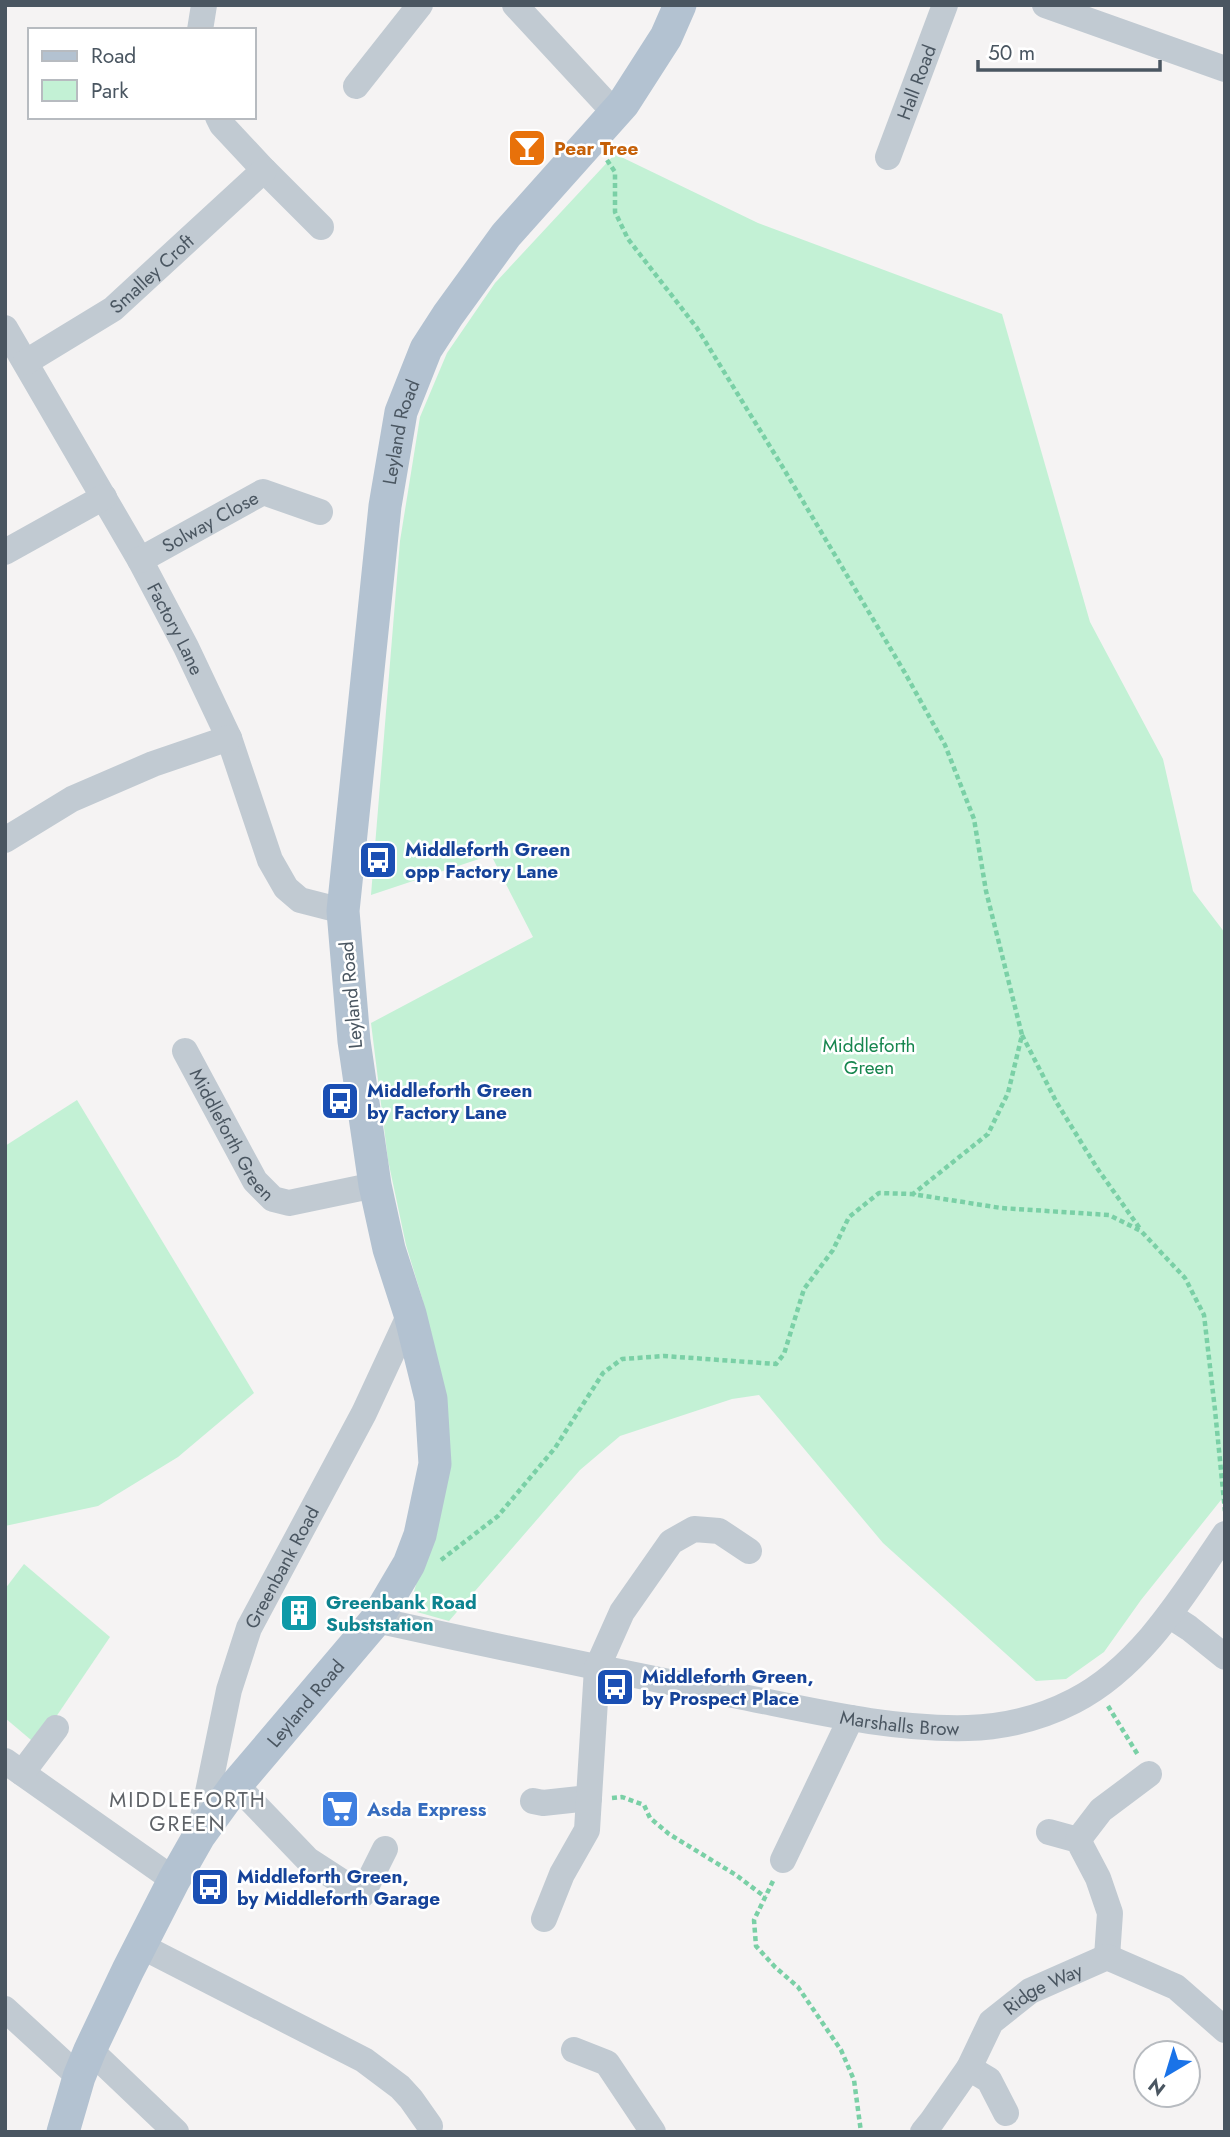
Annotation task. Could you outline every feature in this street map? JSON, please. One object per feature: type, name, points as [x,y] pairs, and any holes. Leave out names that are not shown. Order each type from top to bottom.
[{"type":"main road","name":"Leyland Road","points":[[63,2132],[85,2063],[128,1970],[199,1836],[236,1785],[376,1620],[409,1564],[420,1535],[435,1464],[431,1398],[410,1314],[389,1249],[375,1185],[354,1041],[343,911],[385,506],[401,412],[426,349],[506,235],[615,113],[666,37],[680,5]]},
{"type":"street","points":[[200,28],[204,5]]},
{"type":"street","points":[[356,86],[420,5]]},
{"type":"street","points":[[514,5],[615,113]]},
{"type":"street","name":"Hall Road","points":[[888,157],[946,5]]},
{"type":"street","points":[[1045,5],[1225,69]]},
{"type":"street","points":[[219,119],[264,170],[321,227]]},
{"type":"street","name":"Smalley Croft","points":[[26,362],[113,309],[264,170]]},
{"type":"street","name":"Factory Lane","points":[[5,328],[140,560],[186,647],[229,738],[270,860],[286,888],[300,900],[343,911]]},
{"type":"street","name":"Solway Close","points":[[140,560],[263,492],[320,512]]},
{"type":"street","points":[[5,552],[104,498]]},
{"type":"street","points":[[5,841],[72,799],[153,764],[229,738]]},
{"type":"street","name":"Middleforth Green","points":[[184,1051],[256,1181],[272,1199],[289,1203],[375,1185]]},
{"type":"street","name":"Greenbank Road","points":[[199,1836],[229,1690],[248,1628],[364,1413],[410,1314]]},
{"type":"street","points":[[544,1919],[562,1874],[587,1830],[597,1668],[622,1612],[671,1542],[694,1529],[719,1531],[749,1551]]},
{"type":"street","name":"Marshalls Brow","points":[[376,1620],[597,1668],[851,1718],[927,1727],[970,1728],[1015,1723],[1061,1707],[1097,1687],[1130,1658],[1169,1615],[1225,1534]]},
{"type":"street","points":[[1169,1615],[1225,1657]]},
{"type":"street","points":[[783,1860],[851,1718]]},
{"type":"street","points":[[56,1728],[14,1767],[174,1880]]},
{"type":"street","points":[[1049,1832],[1078,1840],[1101,1810],[1149,1774]]},
{"type":"street","points":[[236,1785],[308,1860],[362,1895],[385,1849]]},
{"type":"street","points":[[533,1801],[544,1803],[589,1798]]},
{"type":"street","name":"Ridge Way","points":[[1078,1840],[1098,1878],[1110,1913],[1107,1957]]},
{"type":"street","points":[[141,1946],[364,2060],[400,2087],[430,2126]]},
{"type":"street","name":"Ridge Way","points":[[923,2132],[969,2068],[991,2022],[1030,1991],[1107,1957],[1176,1987],[1225,2030]]},
{"type":"street","points":[[5,2009],[85,2063],[176,2132]]},
{"type":"street","points":[[574,2050],[607,2063],[653,2132]]},
{"type":"street","points":[[969,2068],[989,2080],[1006,2113]]},
{"type":"path","points":[[594,138],[615,172],[615,212],[628,239],[697,328],[738,393],[945,745],[974,819],[986,891],[1022,1035],[1063,1114],[1097,1168],[1141,1231],[1185,1278],[1204,1315],[1225,1513]]},
{"type":"path","points":[[912,1194],[988,1135],[1009,1093],[1022,1035]]},
{"type":"path","points":[[433,1565],[498,1516],[555,1448],[603,1373],[622,1359],[664,1356],[776,1364],[784,1354],[804,1289],[833,1250],[849,1217],[879,1193],[912,1194],[1001,1208],[1109,1215],[1141,1231]]},
{"type":"path","points":[[1097,1687],[1149,1774]]},
{"type":"path","points":[[589,1798],[622,1797],[644,1805],[650,1818],[670,1834],[736,1875],[765,1898]]},
{"type":"path","points":[[783,1860],[754,1920],[756,1946],[798,1987],[841,2050],[854,2080],[861,2132]]},
{"type":"green space","name":"Middleforth Green","points":[[615,154],[758,223],[1002,314],[1090,622],[1163,759],[1193,891],[1225,933],[1225,1495],[1141,1600],[1104,1652],[1066,1679],[1036,1681],[883,1543],[759,1395],[732,1399],[620,1436],[580,1470],[449,1621],[417,1612],[413,1595],[419,1574],[423,1301],[406,1245],[388,1160],[371,1023],[533,937],[491,855],[371,895],[400,541],[420,417],[447,353],[495,283]]},
{"type":"green space","points":[[77,1100],[254,1393],[178,1457],[98,1506],[5,1526],[5,1146]]},
{"type":"green space","points":[[24,1564],[110,1637],[37,1745],[5,1718],[5,1589]]},
{"type":"place","name":"Pear Tree","points":[[527,148]]},
{"type":"place","name":"Middleforth Green opp Factory Lane","points":[[378,860]]},
{"type":"place","name":"Middleforth Green by Factory Lane","points":[[340,1101]]},
{"type":"place","name":"Greenbank Road Subststation","points":[[299,1613]]},
{"type":"place","name":"Middleforth Green, by Prospect Place","points":[[615,1687]]},
{"type":"place","name":"Asda Express","points":[[340,1809]]},
{"type":"place","name":"Middleforth Green, by Middleforth Garage","points":[[210,1887]]},
{"type":"district","name":"MIDDLEFORTH GREEN","points":[[188,1812]]}]
